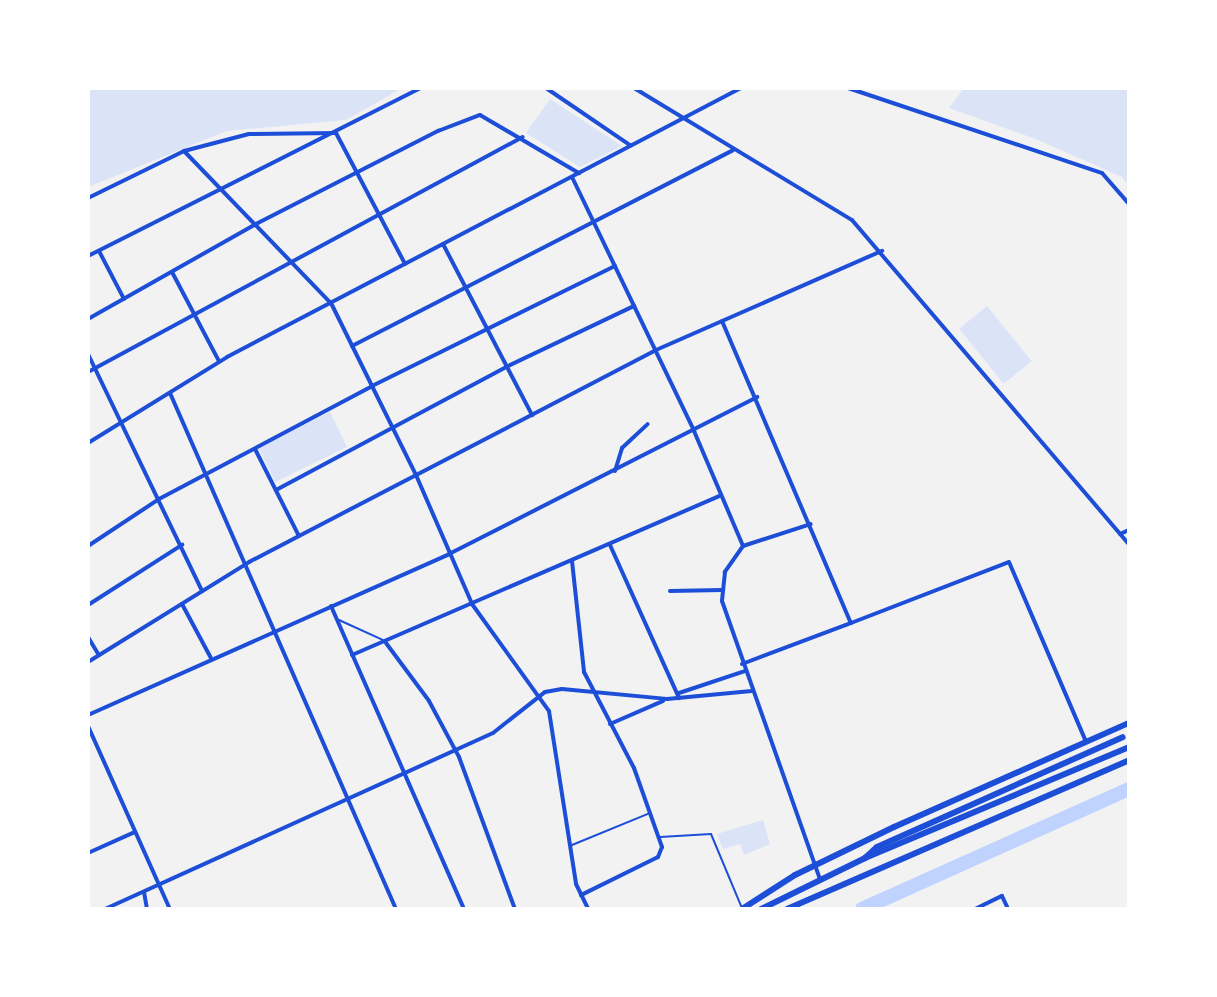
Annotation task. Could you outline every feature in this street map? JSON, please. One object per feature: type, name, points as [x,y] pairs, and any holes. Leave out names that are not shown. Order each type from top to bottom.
[{"type":"main road","points":[[742,909],[815,866],[1129,723]]},
{"type":"main road","points":[[865,858],[877,847],[1123,737]]},
{"type":"main road","points":[[761,909],[865,858],[1129,747]]},
{"type":"main road","points":[[787,909],[1129,760]]},
{"type":"street","points":[[88,256],[420,88]]},
{"type":"street","points":[[546,88],[631,146]]},
{"type":"street","points":[[634,88],[852,220],[882,251],[1129,544]]},
{"type":"street","points":[[88,443],[220,362],[741,88]]},
{"type":"street","points":[[848,88],[1102,173],[1129,204]]},
{"type":"street","points":[[88,319],[254,225],[480,115],[579,173]]},
{"type":"street","points":[[88,198],[184,151],[249,134],[336,133]]},
{"type":"street","points":[[336,133],[405,264]]},
{"type":"street","points":[[88,372],[522,137]]},
{"type":"street","points":[[352,346],[733,150]]},
{"type":"street","points":[[184,151],[217,189],[331,303],[416,475],[472,604],[552,717],[570,845],[581,895],[588,909]]},
{"type":"street","points":[[572,177],[694,431],[719,496],[743,546]]},
{"type":"street","points":[[443,244],[532,415]]},
{"type":"street","points":[[99,250],[124,299]]},
{"type":"street","points":[[88,662],[244,565],[656,350],[882,251]]},
{"type":"street","points":[[88,546],[159,499],[372,386],[615,266]]},
{"type":"street","points":[[172,272],[220,362]]},
{"type":"street","points":[[276,490],[506,367],[634,306]]},
{"type":"street","points":[[722,321],[851,623]]},
{"type":"street","points":[[88,354],[202,591]]},
{"type":"street","points":[[170,393],[396,909]]},
{"type":"street","points":[[88,715],[449,554],[757,397]]},
{"type":"street","points":[[615,471],[622,448],[648,424]]},
{"type":"street","points":[[255,449],[299,536]]},
{"type":"street","points":[[352,655],[719,496]]},
{"type":"street","points":[[811,524],[743,546],[725,572],[722,590],[742,664],[820,880]]},
{"type":"street","points":[[1120,534],[1129,530]]},
{"type":"street","points":[[88,605],[182,545]]},
{"type":"street","points":[[610,545],[678,695]]},
{"type":"street","points":[[572,561],[577,637],[592,692],[610,724],[660,837],[658,857],[581,895]]},
{"type":"street","points":[[742,664],[1009,562],[1086,743]]},
{"type":"street","points":[[670,591],[722,590]]},
{"type":"street","points":[[182,604],[212,659]]},
{"type":"street","points":[[331,606],[464,909]]},
{"type":"street","points":[[88,637],[99,655]]},
{"type":"street","points":[[385,642],[429,701],[476,793],[515,909]]},
{"type":"street","points":[[610,724],[667,699],[745,671]]},
{"type":"street","points":[[105,909],[455,751],[539,701],[545,692],[562,689],[667,699]]},
{"type":"street","points":[[678,695],[752,691]]},
{"type":"street","points":[[88,726],[170,909]]},
{"type":"street","points":[[88,853],[135,832]]},
{"type":"street","points":[[144,891],[147,909]]},
{"type":"street","points":[[975,909],[1002,896],[1008,909]]},
{"type":"lane","points":[[337,620],[358,625],[385,642]]},
{"type":"lane","points":[[570,845],[651,813]]},
{"type":"lane","points":[[660,837],[711,834],[742,909]]},
{"type":"shaded area","points":[[88,88],[402,88],[346,120],[227,131],[88,187]]},
{"type":"shaded area","points":[[964,88],[1129,88],[1129,186],[1122,177],[1038,140],[949,108]]},
{"type":"shaded area","points":[[550,99],[622,146],[580,167],[526,133]]},
{"type":"shaded area","points":[[987,306],[1032,361],[1004,384],[959,329]]},
{"type":"shaded area","points":[[330,412],[347,447],[275,482],[258,447]]},
{"type":"shaded area","points":[[763,820],[770,844],[744,855],[740,844],[723,849],[717,834]]},
{"type":"waterway","points":[[862,909],[1129,789]]}]
